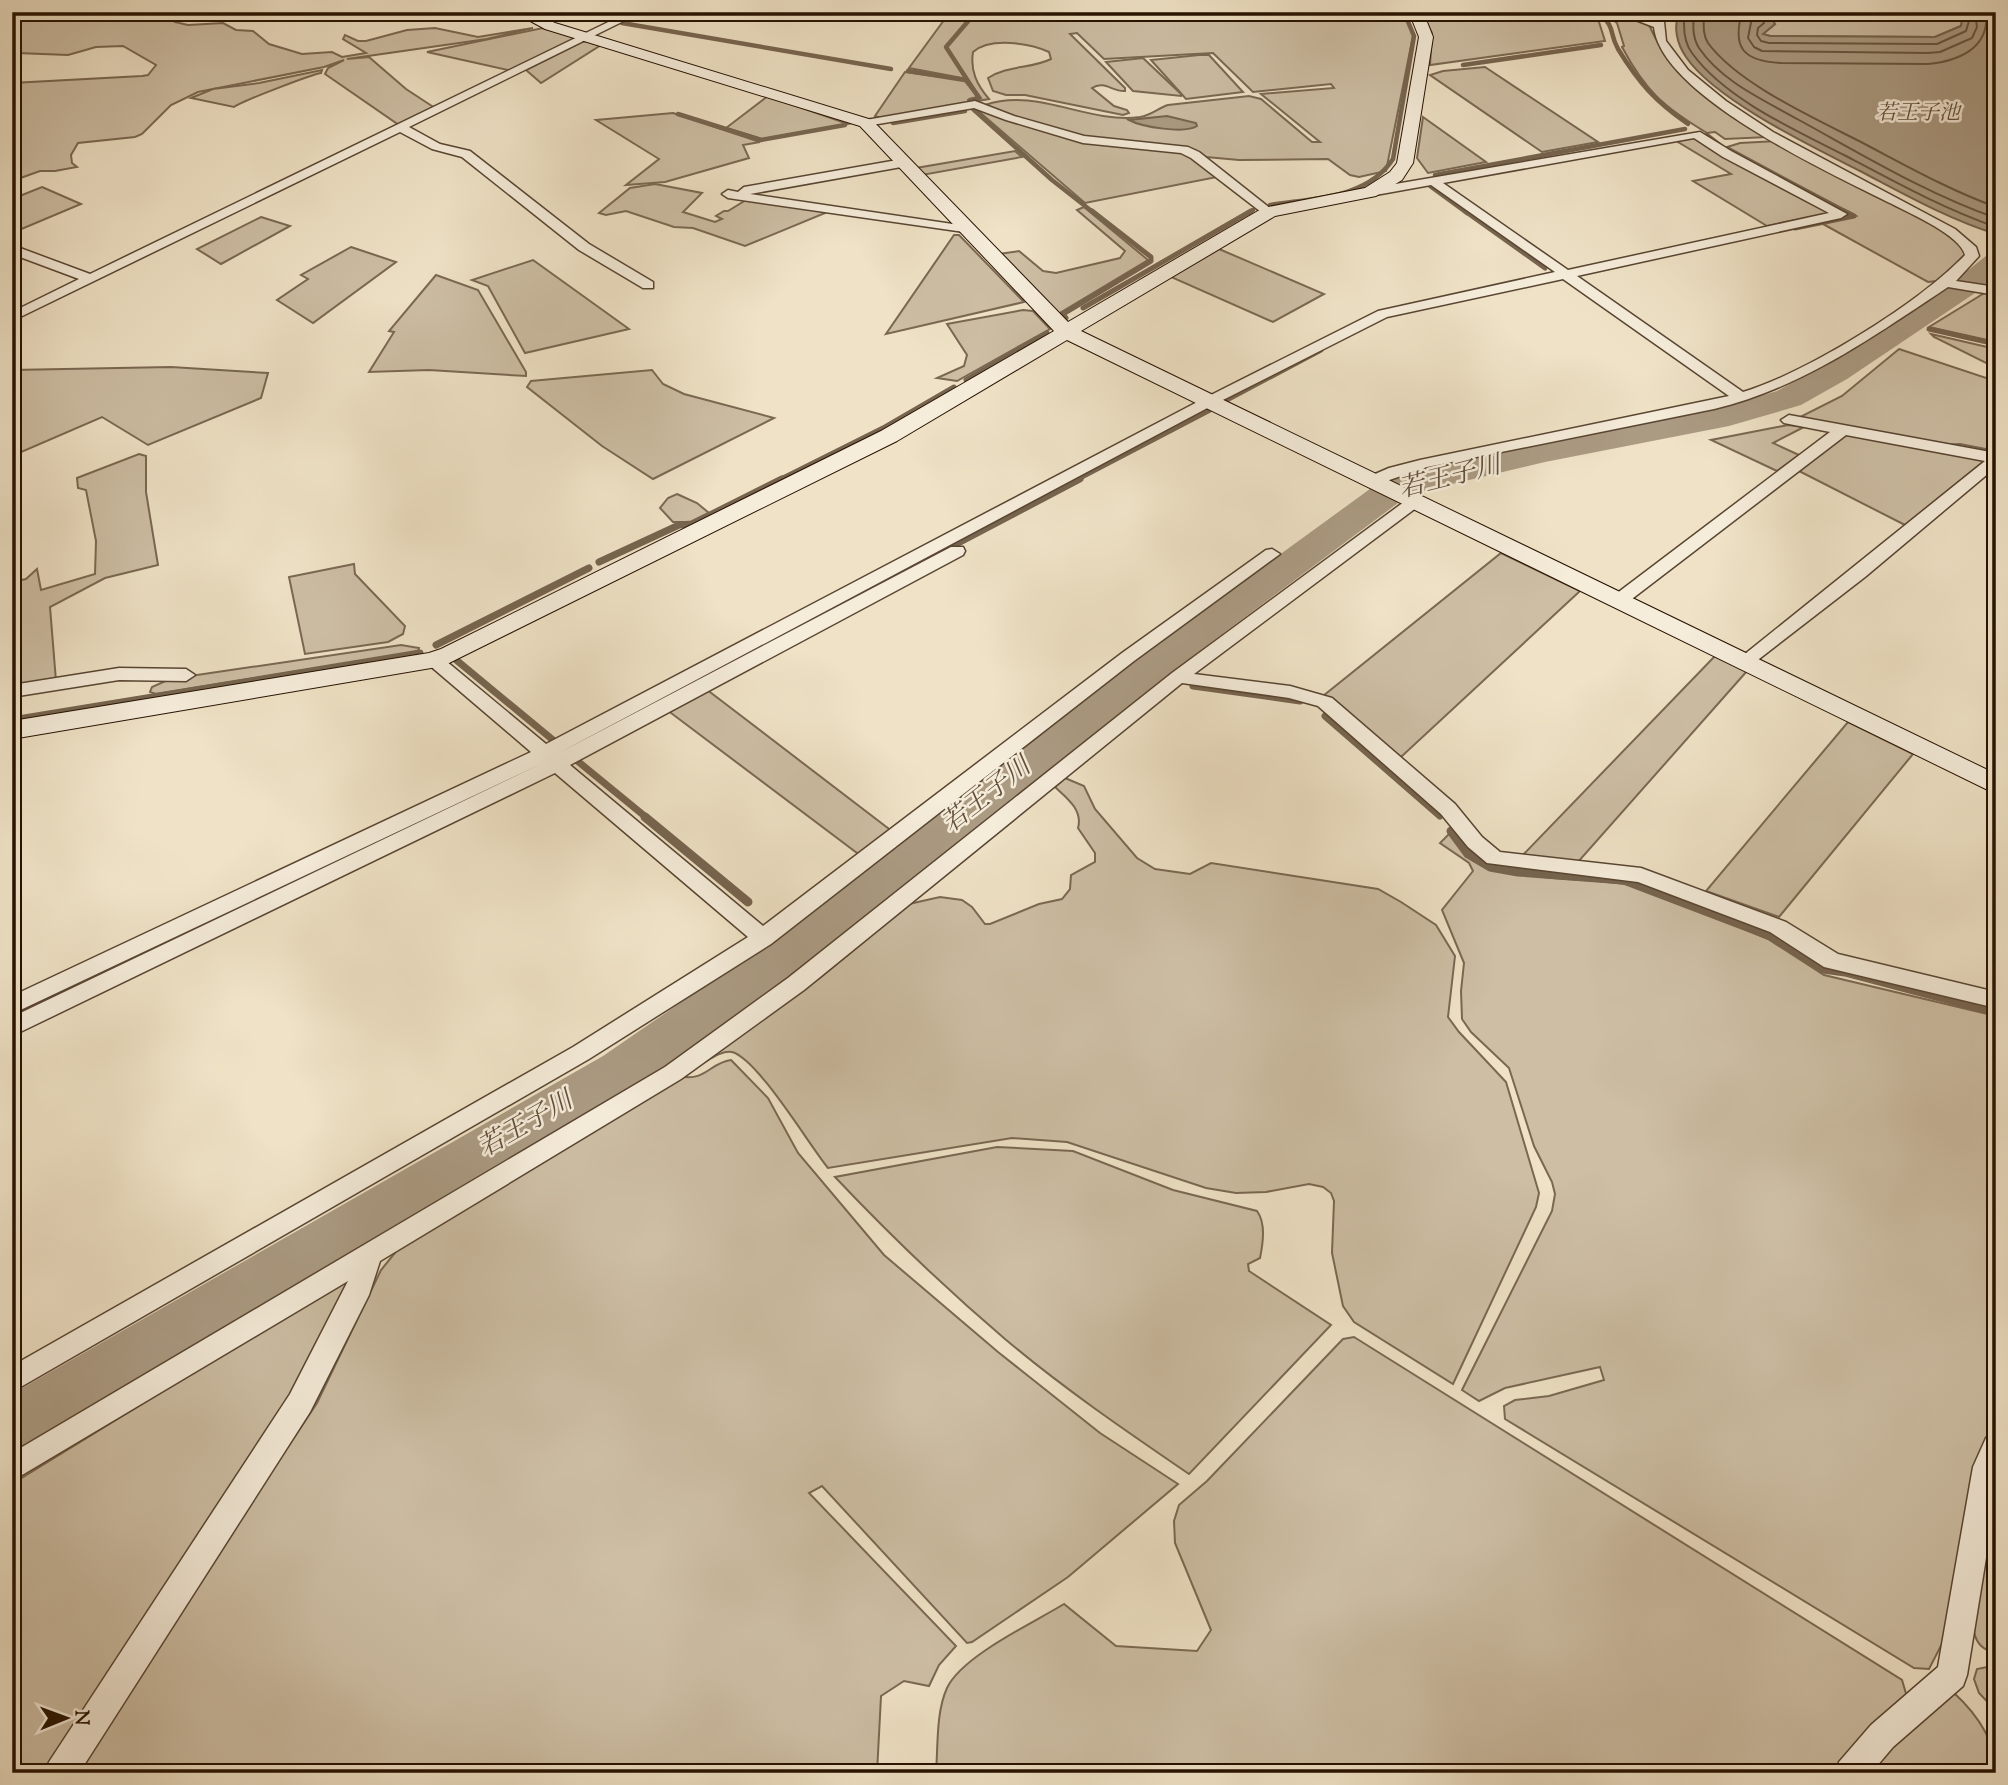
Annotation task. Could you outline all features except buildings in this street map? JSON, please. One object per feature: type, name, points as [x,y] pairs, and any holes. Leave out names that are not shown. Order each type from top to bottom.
[{"type":"street","points":[[521,12],[550,26],[866,123],[975,104],[1010,118],[1083,139],[1184,150],[1195,155],[1269,212]]},
{"type":"street","points":[[12,317],[638,12]]},
{"type":"street","points":[[1370,192],[1396,176],[1405,163],[1426,37],[1416,12]]},
{"type":"street","points":[[1375,483],[1395,471],[1426,463],[1714,405],[1741,397],[1798,375],[1863,337],[1946,283],[1972,256],[1971,250],[1938,224],[1795,149],[1700,89],[1678,69],[1667,53],[1656,18],[1620,12]]},
{"type":"street","points":[[866,123],[1065,331],[1996,785]]},
{"type":"street","points":[[400,127],[436,147],[466,154],[584,247],[649,285]]},
{"type":"street","points":[[12,730],[434,660],[889,436],[1269,212],[1696,134],[1727,154],[1841,214],[1568,275],[1396,318],[1216,406],[551,758],[12,1027]]},
{"type":"street","points":[[903,163],[728,194],[966,230]]},
{"type":"street","points":[[1433,181],[1741,397]]},
{"type":"street","points":[[12,249],[92,279]]},
{"type":"street","points":[[1946,283],[1995,291]]},
{"type":"street","points":[[1789,420],[1996,459]]},
{"type":"street","points":[[1618,601],[1843,430]]},
{"type":"street","points":[[1744,662],[1859,573],[1996,459]]},
{"type":"street","points":[[12,1468],[673,1073],[796,984],[1178,677],[1411,500]]},
{"type":"street","points":[[12,1380],[581,1053],[763,938],[1128,657],[1272,554]]},
{"type":"street","points":[[434,660],[763,938]]},
{"type":"street","points":[[12,691],[119,674],[186,675]]},
{"type":"street","points":[[1178,677],[1290,692],[1325,702],[1448,809],[1475,842],[1494,858],[1641,874],[1778,927],[1832,961],[1996,1000]]},
{"type":"street","points":[[12,1006],[551,758]]},
{"type":"street","points":[[60,1773],[300,1403],[355,1295],[370,1252]]},
{"type":"street","points":[[1850,1773],[1882,1736],[1952,1675],[1984,1480],[1996,1447]]},
{"type":"shaded area","points":[[38,12],[179,12],[175,22],[188,25],[223,23],[236,30],[253,31],[269,44],[302,54],[332,52],[342,57],[366,53],[343,39],[345,35],[358,41],[366,41],[407,30],[435,28],[478,37],[533,28],[487,39],[347,59],[369,57],[406,89],[435,108],[399,125],[325,74],[328,68],[344,60],[324,67],[198,92],[171,105],[142,134],[135,137],[78,143],[71,155],[72,163],[77,167],[40,171],[12,181],[12,83],[142,76],[148,75],[156,65],[123,46],[96,47],[68,55],[17,53],[12,50],[12,17]]},
{"type":"shaded area","points":[[950,12],[996,12],[1048,17],[1052,12],[1404,12],[1413,36],[1386,171],[1359,177],[1350,175],[1328,159],[1239,160],[1206,157],[1195,150],[1086,138],[1033,123],[985,105],[1024,100],[1120,118],[1144,116],[1168,105],[1249,96],[1261,99],[1312,142],[1320,142],[1261,94],[1334,88],[1331,84],[1253,92],[1213,53],[1104,59],[1077,33],[1070,34],[1125,88],[1125,91],[1121,91],[1101,85],[1092,88],[1114,106],[1127,110],[1129,113],[1123,115],[993,91],[988,78],[1003,71],[1051,59],[1049,52],[1032,46],[989,44],[973,52],[972,59],[975,77],[989,99],[972,102],[970,101],[981,98],[967,79],[909,68]]},
{"type":"shaded area","points":[[1421,12],[1589,12],[1599,22],[1605,41],[1430,65],[1432,33]]},
{"type":"shaded area","points":[[1767,12],[1950,12],[1962,21],[1961,26],[1935,37],[1770,36],[1763,34],[1775,24]]},
{"type":"shaded area","points":[[1617,13],[1649,25],[1672,64],[1685,79],[1714,103],[1769,137],[1725,139],[1715,132],[1707,133],[1679,115],[1657,97],[1639,76],[1622,47],[1624,46],[1617,23],[1605,14]]},
{"type":"shaded area","points":[[543,28],[577,38],[512,71],[427,52]]},
{"type":"shaded area","points":[[582,42],[601,45],[541,83],[526,70]]},
{"type":"shaded area","points":[[1209,55],[1243,92],[1186,99],[1151,60]]},
{"type":"shaded area","points":[[1143,58],[1181,96],[1133,91],[1106,62]]},
{"type":"shaded area","points":[[1485,67],[1598,142],[1542,152],[1430,75]]},
{"type":"shaded area","points":[[322,70],[321,73],[234,107],[191,98],[213,89]]},
{"type":"shaded area","points":[[905,72],[964,80],[978,98],[968,100],[969,103],[880,118],[875,116]]},
{"type":"shaded area","points":[[768,96],[848,124],[762,139],[726,128]]},
{"type":"shaded area","points":[[980,108],[1049,132],[1169,149],[1189,155],[1217,177],[1085,203],[976,109]]},
{"type":"shaded area","points":[[673,113],[760,142],[743,145],[749,158],[665,182],[626,185],[659,159],[596,120]]},
{"type":"shaded area","points":[[1423,117],[1486,162],[1428,173],[1417,158]]},
{"type":"shaded area","points":[[1697,137],[1830,213],[1767,226],[1693,181],[1731,174],[1673,139]]},
{"type":"shaded area","points":[[1777,141],[1910,211],[1956,242],[1968,256],[1937,281],[1928,282],[1823,224],[1856,216],[1727,147],[1740,143]]},
{"type":"shaded area","points":[[1015,151],[1022,157],[922,175],[916,168]]},
{"type":"shaded area","points":[[655,184],[702,193],[683,212],[715,222],[722,219],[716,216],[746,200],[830,211],[745,246],[693,228],[674,227],[626,211],[606,215],[599,213],[630,188]]},
{"type":"shaded area","points":[[42,187],[81,204],[12,233],[12,199]]},
{"type":"shaded area","points":[[1084,207],[1148,260],[1058,314],[999,254],[1019,251],[1043,271],[1056,273],[1120,258],[1125,251],[1077,210]]},
{"type":"shaded area","points":[[261,217],[290,226],[221,264],[197,249]]},
{"type":"shaded area","points":[[954,235],[959,235],[1024,302],[886,334]]},
{"type":"shaded area","points":[[351,247],[396,262],[313,323],[277,300],[308,279],[301,275]]},
{"type":"shaded area","points":[[1219,249],[1324,294],[1273,322],[1171,277]]},
{"type":"shaded area","points":[[533,260],[629,329],[525,353],[488,286],[472,280]]},
{"type":"shaded area","points":[[436,275],[478,290],[526,376],[429,370],[369,372],[394,332],[389,331]]},
{"type":"shaded area","points":[[1986,292],[1996,294],[1996,342],[1929,327]]},
{"type":"shaded area","points":[[1023,310],[1033,311],[1050,329],[957,381],[937,378],[964,366],[967,355],[947,324]]},
{"type":"shaded area","points":[[1931,334],[1996,349],[1996,368],[1934,337]]},
{"type":"shaded area","points":[[1899,349],[1986,378],[1996,374],[1996,451],[1960,444],[1939,445],[1800,417],[1842,396]]},
{"type":"shaded area","points":[[171,367],[268,373],[261,398],[148,445],[102,417],[12,456],[12,370]]},
{"type":"shaded area","points":[[652,370],[663,384],[684,394],[774,418],[653,479],[602,446],[527,387],[531,381]]},
{"type":"shaded area","points":[[1788,425],[1804,427],[1773,443],[1799,455],[1777,471],[1711,440]]},
{"type":"shaded area","points":[[1846,435],[1987,459],[1905,525],[1799,471]]},
{"type":"shaded area","points":[[139,454],[146,456],[146,492],[158,565],[105,578],[50,607],[56,681],[12,689],[12,582],[26,579],[37,569],[41,590],[95,574],[96,541],[86,490],[78,488],[77,478]]},
{"type":"shaded area","points":[[677,494],[697,503],[709,513],[691,522],[673,522],[660,508],[668,498]]},
{"type":"shaded area","points":[[1501,553],[1580,591],[1401,757],[1323,696]]},
{"type":"shaded area","points":[[354,564],[355,574],[405,626],[403,634],[388,642],[305,654],[289,577]]},
{"type":"shaded area","points":[[401,645],[419,648],[418,651],[410,653],[156,694],[150,692],[152,687],[170,679]]},
{"type":"shaded area","points":[[1715,656],[1747,671],[1578,862],[1520,858]]},
{"type":"shaded area","points":[[706,689],[893,832],[861,856],[667,710]]},
{"type":"shaded area","points":[[1848,722],[1913,754],[1779,917],[1706,891]]},
{"type":"shaded area","points":[[1065,778],[1084,786],[1095,809],[1137,858],[1155,869],[1190,874],[1211,863],[1378,889],[1436,925],[1455,956],[1448,1017],[1506,1082],[1539,1193],[1536,1207],[1453,1384],[1354,1322],[1343,1306],[1332,1253],[1334,1201],[1331,1193],[1323,1187],[1309,1184],[1266,1192],[1236,1193],[1206,1188],[1067,1142],[1012,1138],[828,1168],[783,1104],[743,1058],[728,1052],[695,1065],[821,977],[909,904],[940,897],[962,900],[972,907],[985,924],[990,924],[1039,904],[1062,899],[1070,889],[1071,875],[1095,862],[1095,853],[1078,828],[1076,810],[1055,787]]},
{"type":"shaded area","points":[[1450,833],[1467,854],[1482,864],[1502,871],[1646,888],[1768,939],[1824,975],[1996,1016],[1996,1423],[1979,1459],[1945,1638],[1929,1669],[1914,1668],[1505,1419],[1504,1406],[1515,1400],[1549,1396],[1604,1380],[1600,1367],[1505,1388],[1479,1401],[1462,1390],[1552,1211],[1555,1194],[1534,1146],[1509,1068],[1471,1032],[1462,1019],[1464,963],[1442,910],[1473,871],[1469,863],[1440,843]]},
{"type":"shaded area","points":[[731,1060],[768,1098],[798,1153],[884,1255],[998,1352],[1100,1433],[1178,1484],[1068,1577],[967,1643],[822,1486],[809,1493],[956,1646],[939,1665],[929,1686],[904,1681],[881,1696],[877,1773],[79,1773],[222,1546],[317,1403],[381,1270],[398,1249],[679,1076],[702,1074]]},
{"type":"shaded area","points":[[997,1147],[1073,1151],[1173,1190],[1257,1211],[1263,1227],[1262,1246],[1260,1258],[1248,1264],[1249,1271],[1331,1325],[1189,1474],[1072,1392],[1005,1339],[918,1260],[835,1177]]},
{"type":"shaded area","points":[[348,1282],[290,1406],[51,1773],[12,1773],[12,1484],[338,1283]]},
{"type":"shaded area","points":[[1354,1337],[1902,1680],[1907,1697],[1836,1773],[936,1773],[943,1697],[955,1676],[982,1652],[1064,1604],[1116,1646],[1197,1651],[1211,1630],[1175,1543],[1174,1521],[1179,1505],[1207,1481],[1343,1339]]},
{"type":"shaded area","points":[[1996,1479],[1996,1654],[1981,1646],[1974,1632]]},
{"type":"shaded area","points":[[1987,1667],[1996,1671],[1996,1711],[1979,1693],[1974,1679],[1977,1669]]},
{"type":"shaded area","points":[[1953,1692],[1983,1728],[1993,1749],[1996,1773],[1859,1773]]},
{"type":"water","name":"若王子池","points":[[1679,12],[1767,12],[1775,24],[1763,34],[1770,36],[1935,37],[1961,26],[1962,21],[1950,12],[1996,12],[1996,234],[1910,197],[1792,136],[1741,106],[1719,90],[1686,57],[1677,35]]},
{"type":"water","points":[[1167,116],[1196,123],[1197,126],[1163,129],[1129,120]]},
{"type":"waterway","points":[[970,100],[979,98],[946,47],[976,12]]},
{"type":"waterway","points":[[1270,205],[1321,198],[1354,189],[1369,182],[1393,159],[1414,36],[1404,12]]},
{"type":"waterway","points":[[1598,12],[1608,22],[1618,49],[1641,82],[1688,124]]},
{"type":"waterway","points":[[622,23],[891,69]]},
{"type":"waterway","points":[[1463,65],[1601,45]]},
{"type":"waterway","points":[[908,71],[965,80]]},
{"type":"waterway","points":[[973,109],[1052,180],[1094,213]]},
{"type":"waterway","points":[[893,123],[965,111]]},
{"type":"waterway","points":[[678,114],[761,140],[845,125]]},
{"type":"waterway","points":[[1435,175],[1685,129]]},
{"type":"waterway","points":[[1707,135],[1721,146]]},
{"type":"waterway","points":[[1794,185],[1848,213]]},
{"type":"waterway","points":[[1430,186],[1467,213]]},
{"type":"waterway","points":[[1248,213],[1253,210]]},
{"type":"waterway","points":[[1066,318],[1063,314],[1151,261],[1151,257],[1092,211]]},
{"type":"waterway","points":[[1083,308],[1251,211]]},
{"type":"waterway","points":[[1465,211],[1545,268]]},
{"type":"waterway","points":[[1844,211],[1848,213]]},
{"type":"waterway","points":[[1795,228],[1854,216],[1848,213]]},
{"type":"waterway","name":"若王子川","points":[[12,1427],[621,1070],[774,963],[1152,667],[1398,486],[1545,452],[1729,416],[1789,398],[1835,372],[1973,281],[1996,262]]},
{"type":"waterway","points":[[1929,329],[1996,344]]},
{"type":"waterway","points":[[966,380],[1047,333]]},
{"type":"waterway","points":[[1223,402],[1321,350]]},
{"type":"waterway","points":[[779,480],[885,427],[954,387]]},
{"type":"waterway","points":[[1076,480],[1210,410]]},
{"type":"waterway","points":[[599,562],[679,525],[692,524],[782,479]]},
{"type":"waterway","points":[[628,716],[1080,479]]},
{"type":"waterway","points":[[436,645],[589,568]]},
{"type":"waterway","points":[[12,720],[420,653]]},
{"type":"waterway","points":[[455,659],[553,740]]},
{"type":"waterway","points":[[1152,667],[1162,672]]},
{"type":"waterway","points":[[1193,686],[1300,701]]},
{"type":"waterway","points":[[1325,716],[1440,816]]},
{"type":"waterway","points":[[575,759],[647,818]]},
{"type":"waterway","points":[[425,818],[470,797]]},
{"type":"waterway","points":[[12,1016],[429,817]]},
{"type":"waterway","points":[[645,817],[748,902]]},
{"type":"waterway","points":[[1451,831],[1468,854],[1490,867],[1518,872],[1624,880],[1771,936],[1823,969],[1845,972],[1996,1012]]},
{"type":"waterway","points":[[789,935],[799,943]]},
{"type":"waterway","points":[[384,1229],[389,1205]]}]
